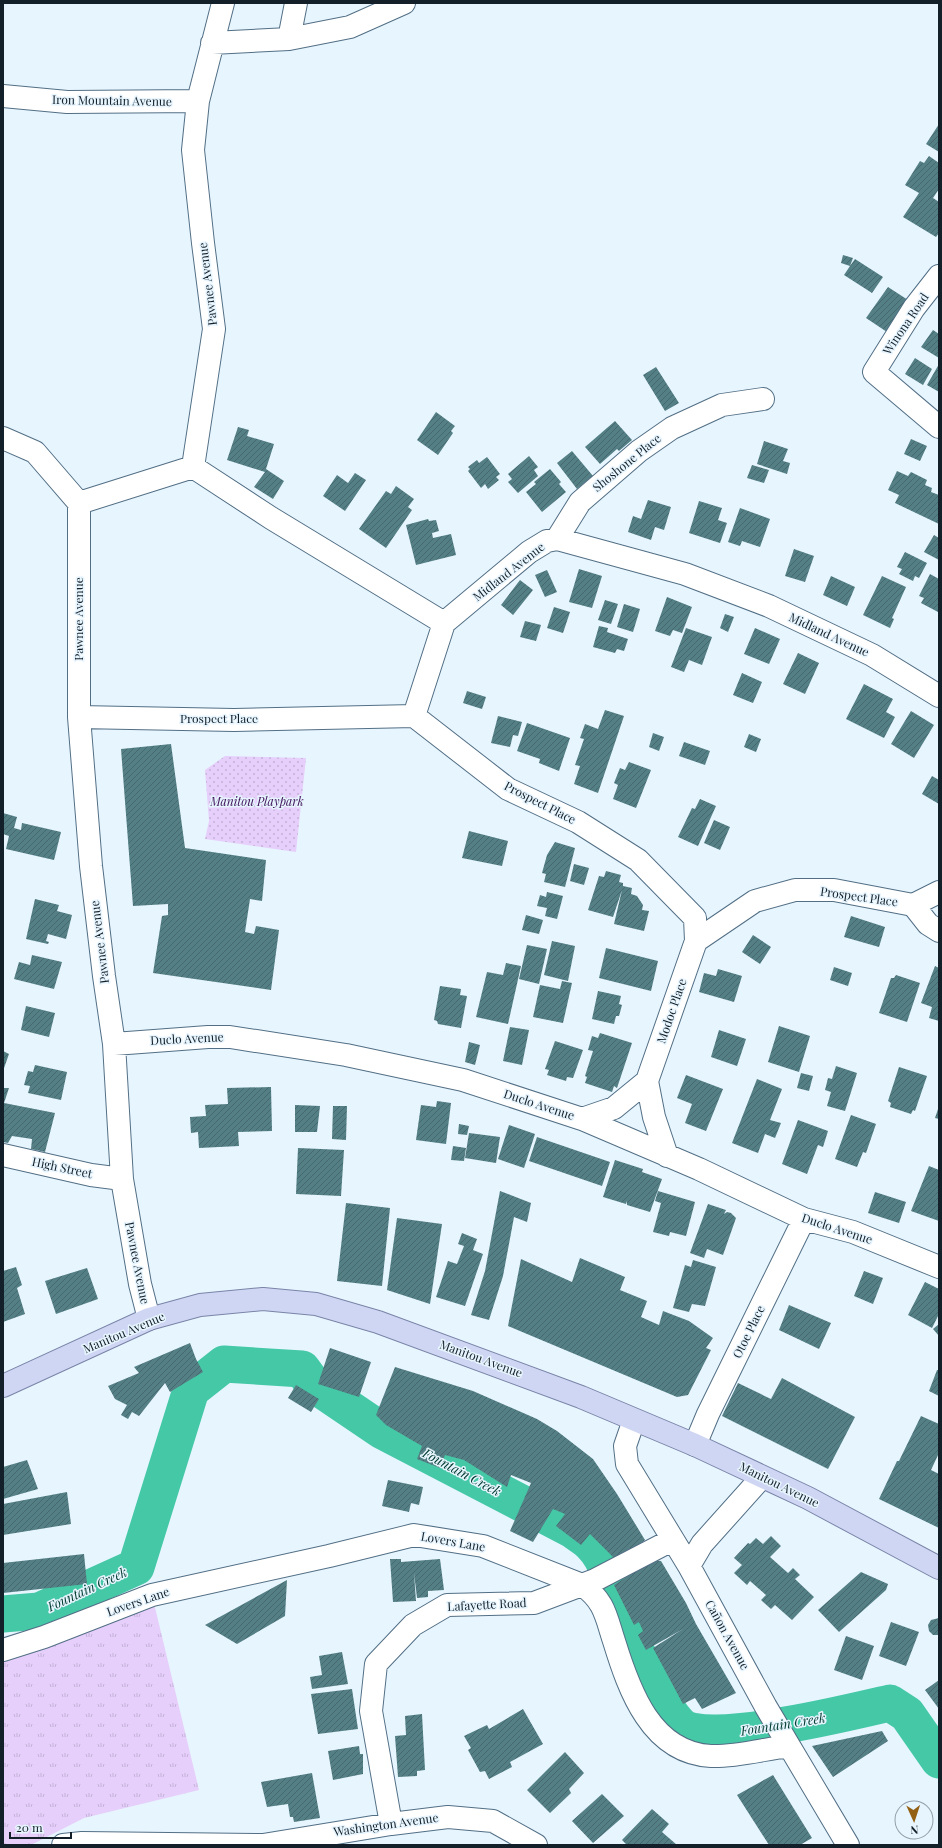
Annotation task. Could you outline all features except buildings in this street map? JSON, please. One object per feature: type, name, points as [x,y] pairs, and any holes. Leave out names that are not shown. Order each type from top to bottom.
[{"type":"main road","name":"Manitou Avenue","points":[[3,1386],[149,1319],[200,1305],[263,1299],[316,1304],[378,1322],[477,1357],[581,1397],[695,1445],[808,1498],[939,1568]]},
{"type":"street","name":"Pawnee Avenue","points":[[193,467],[214,329],[194,150],[198,101],[223,3]]},
{"type":"street","points":[[289,39],[296,3]]},
{"type":"street","points":[[212,43],[289,39],[350,27],[395,5]]},
{"type":"street","name":"Iron Mountain Avenue","points":[[3,96],[67,102],[198,101]]},
{"type":"street","name":"Winona Road","points":[[939,276],[914,308],[874,372],[939,427]]},
{"type":"street","name":"Shoshone Place","points":[[557,539],[580,502],[639,450],[672,428],[722,405],[762,399]]},
{"type":"street","points":[[3,438],[35,452],[79,503],[193,467],[278,522],[444,623],[414,716]]},
{"type":"street","name":"Pawnee Avenue","points":[[79,503],[79,717],[91,866],[104,976],[114,1044],[122,1179],[140,1284],[149,1319]]},
{"type":"street","name":"Midland Avenue","points":[[444,623],[529,552],[547,541],[557,539],[685,574],[769,606],[872,655],[939,696]]},
{"type":"street","name":"Prospect Place","points":[[79,717],[234,720],[414,716],[508,789],[578,822],[638,860],[695,918],[696,941]]},
{"type":"street","name":"Prospect Place","points":[[696,941],[755,901],[795,890],[834,890],[913,905],[928,924],[939,931]]},
{"type":"street","points":[[913,905],[939,892]]},
{"type":"street","name":"Modoc Place","points":[[647,1081],[696,941]]},
{"type":"street","name":"Duclo Avenue","points":[[114,1044],[208,1037],[230,1037],[346,1055],[464,1080],[582,1119],[804,1219],[854,1232],[939,1267]]},
{"type":"street","points":[[582,1119],[614,1108],[647,1081],[654,1117],[667,1156]]},
{"type":"street","name":"High Street","points":[[3,1155],[91,1175],[122,1179]]},
{"type":"street","name":"Otoe Place","points":[[695,1445],[708,1414],[804,1219]]},
{"type":"street","name":"Cañon Avenue","points":[[634,1420],[625,1446],[627,1464],[689,1566],[766,1707],[848,1845]]},
{"type":"street","points":[[689,1566],[702,1544],[762,1477]]},
{"type":"street","name":"Lovers Lane","points":[[3,1650],[44,1637],[152,1595],[329,1556],[414,1535],[482,1546],[582,1585],[602,1604],[616,1649],[639,1708],[663,1737],[676,1747],[711,1756],[733,1755],[787,1742]]},
{"type":"street","name":"Lafayette Road","points":[[391,1824],[371,1711],[376,1664],[413,1625],[447,1605],[534,1602],[582,1585],[611,1572],[672,1540]]},
{"type":"street","name":"Washington Avenue","points":[[63,1845],[82,1842],[263,1845],[448,1816],[494,1821],[536,1845]]},
{"type":"green space","name":"Manitou Playpark","points":[[225,756],[306,758],[296,852],[205,839],[209,821],[205,770]]},
{"type":"green space","points":[[152,1595],[199,1790],[84,1818],[31,1845],[3,1845],[3,1651]]},
{"type":"waterway","name":"Fountain Creek","points":[[3,1614],[39,1611],[136,1567],[191,1390],[224,1364],[302,1369],[313,1384],[381,1430],[573,1530],[590,1543],[604,1561],[625,1623],[641,1662],[657,1693],[681,1726],[696,1732],[720,1733],[749,1730],[815,1720],[890,1703],[907,1714],[939,1760]]}]
